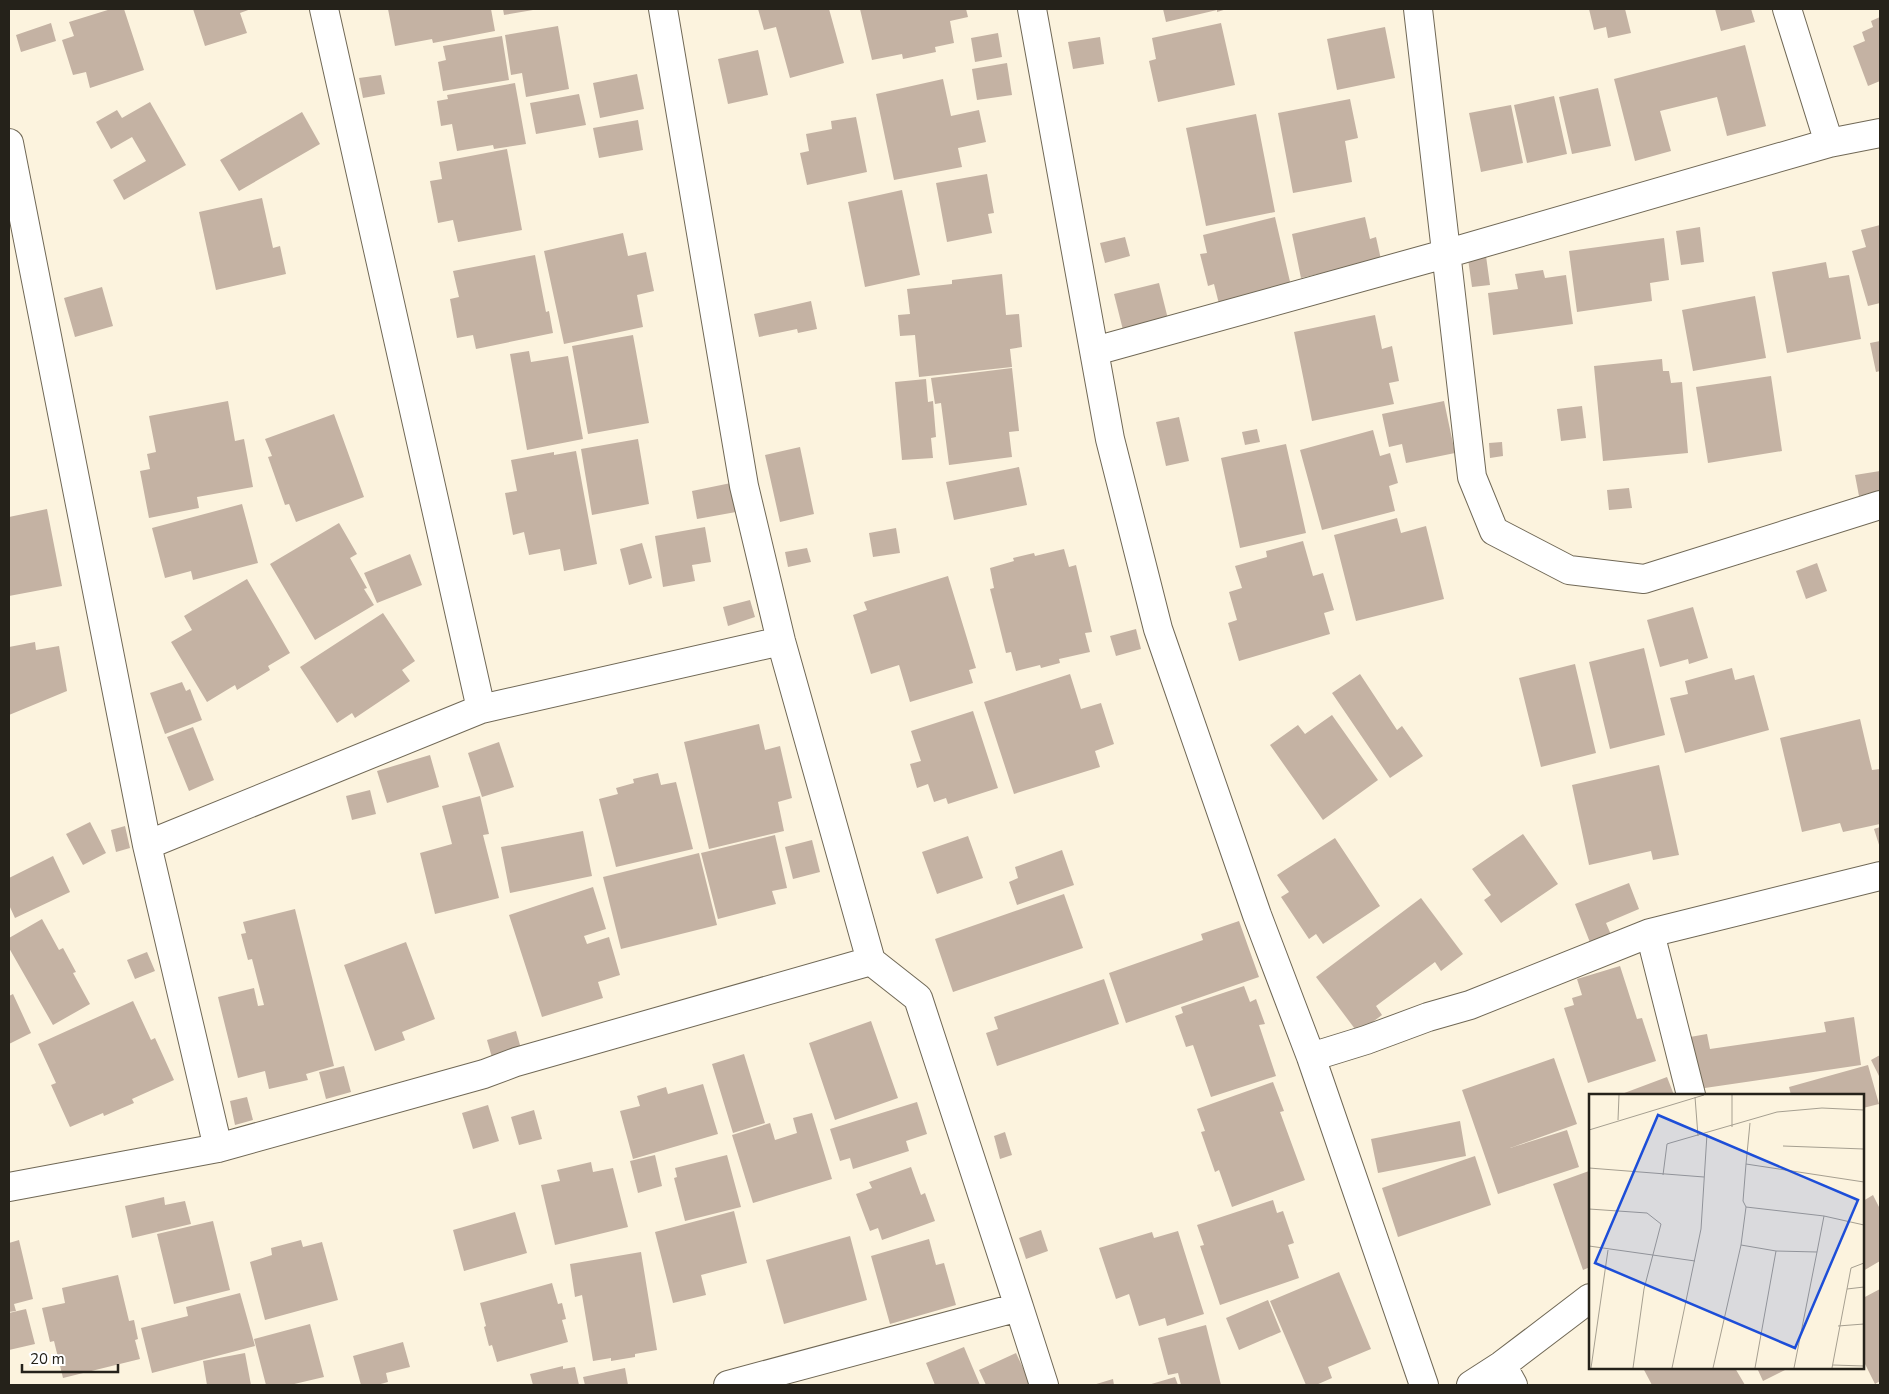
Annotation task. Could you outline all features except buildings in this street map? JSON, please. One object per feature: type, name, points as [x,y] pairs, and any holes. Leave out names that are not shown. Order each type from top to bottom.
[{"type":"street","points":[[324,9],[481,709]]},
{"type":"street","points":[[663,9],[744,486],[781,641],[871,961],[918,998],[1044,1385]]},
{"type":"street","points":[[1032,9],[1110,439],[1158,629],[1256,915],[1311,1057],[1424,1385]]},
{"type":"street","points":[[1418,9],[1472,477],[1494,531],[1569,570],[1644,579],[1880,505]]},
{"type":"street","points":[[1787,9],[1829,143]]},
{"type":"street","points":[[1095,351],[1445,254],[1829,143],[1880,133]]},
{"type":"street","points":[[9,143],[147,845],[218,1148]]},
{"type":"street","points":[[147,845],[481,709],[781,641]]},
{"type":"street","points":[[1311,1057],[1366,1040],[1428,1017],[1470,1005],[1650,933],[1880,876]]},
{"type":"street","points":[[1650,933],[1691,1094]]},
{"type":"street","points":[[9,1187],[218,1148],[484,1074],[516,1062],[871,961]]},
{"type":"street","points":[[1471,1385],[1508,1375],[1589,1299]]},
{"type":"street","points":[[728,1385],[1019,1307]]}]
